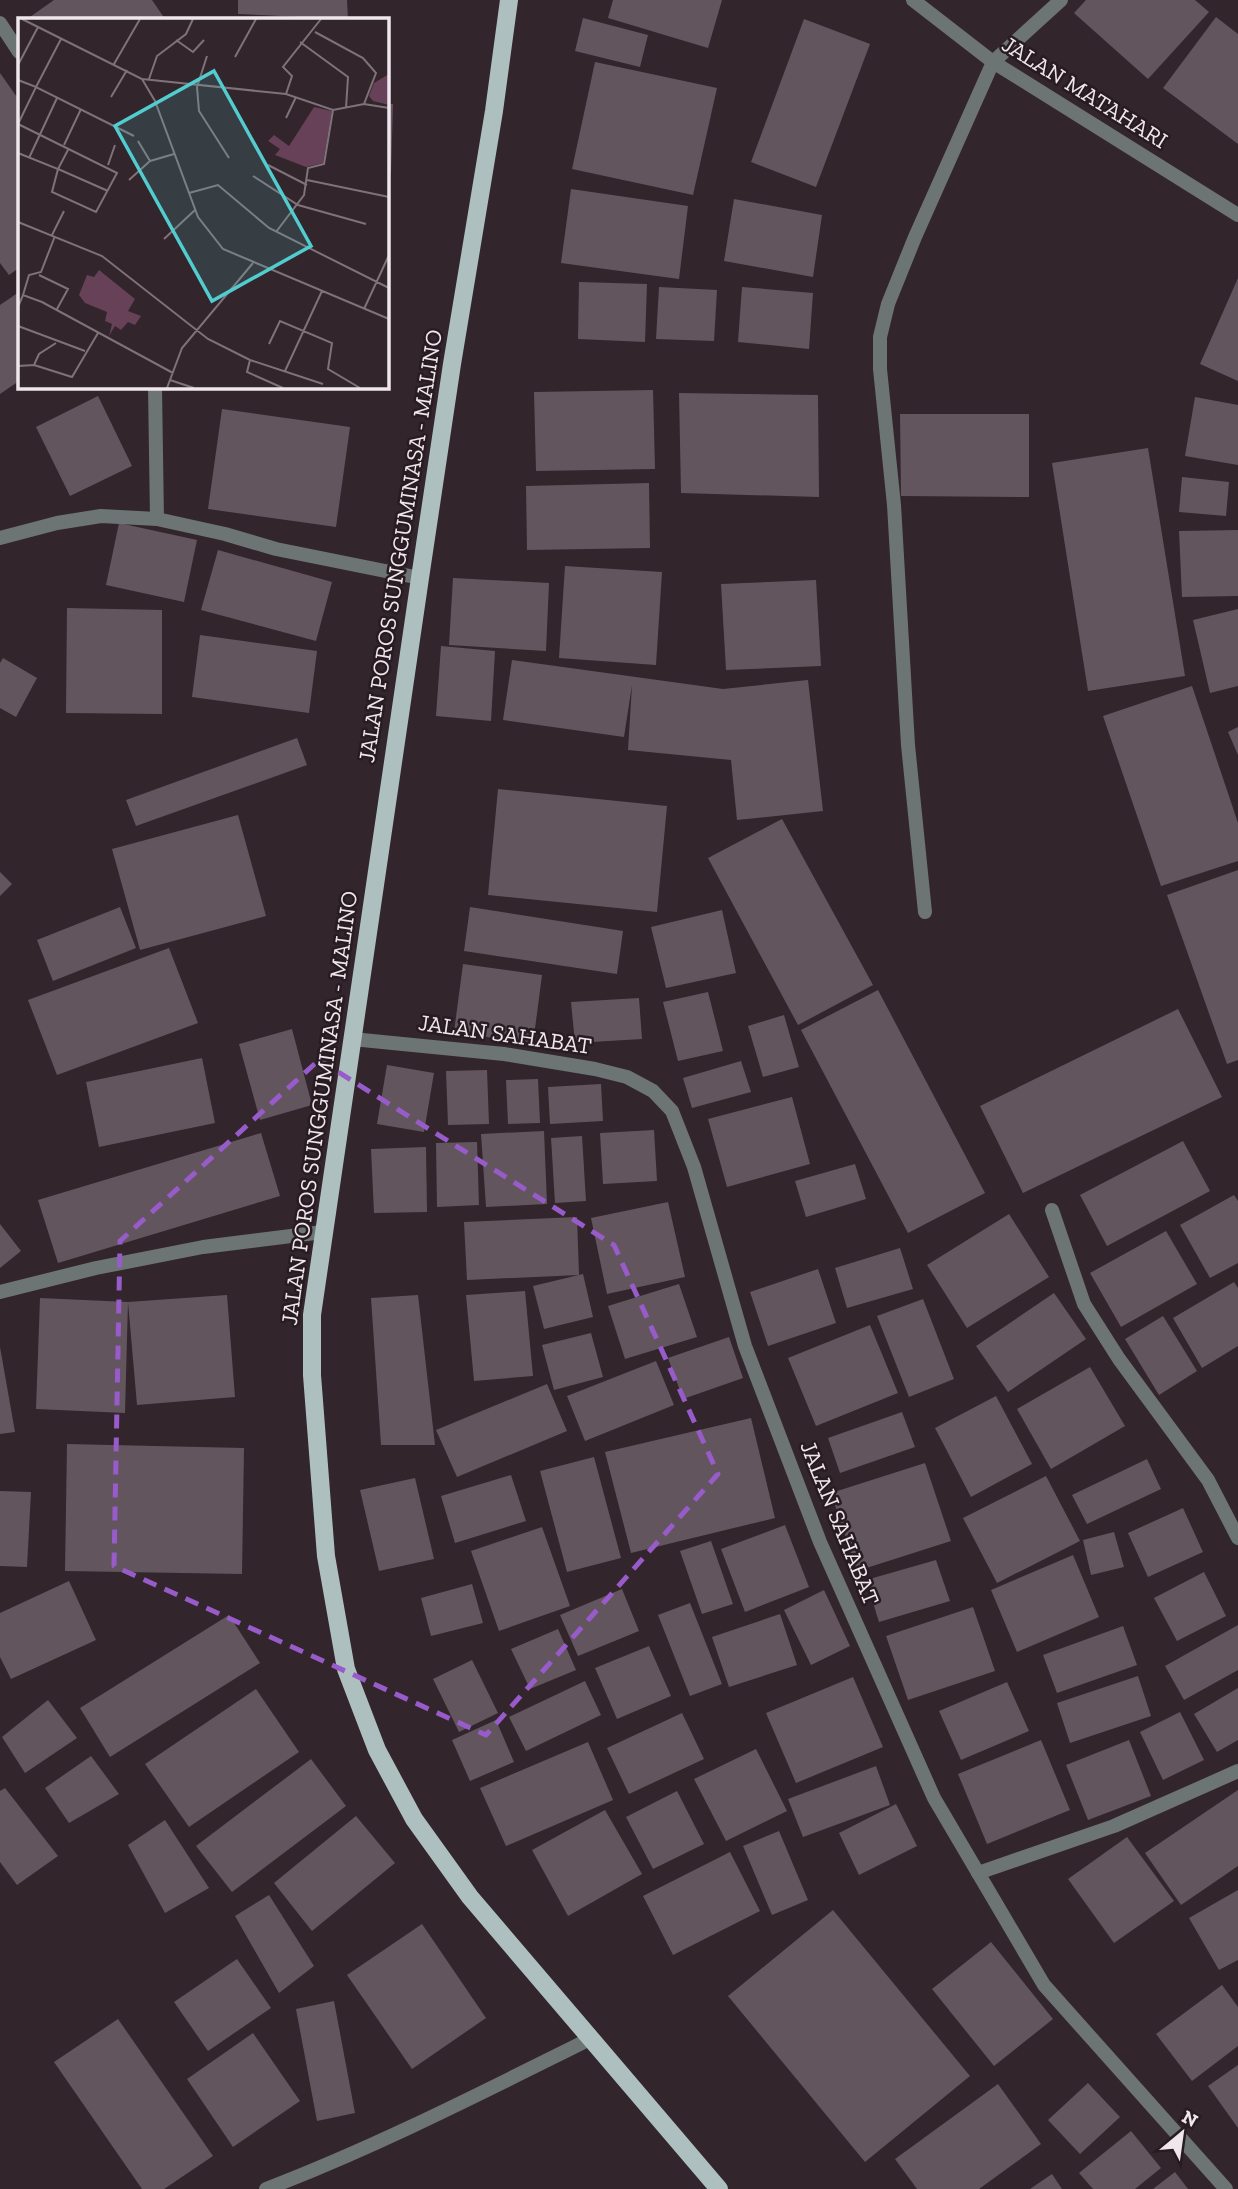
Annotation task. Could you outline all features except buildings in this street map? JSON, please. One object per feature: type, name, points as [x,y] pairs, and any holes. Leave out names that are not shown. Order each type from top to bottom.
[{"type":"main road","name":"JALAN POROS SUNGGUMINASA - MALINO","points":[[509,0],[495,111],[454,351],[312,1315],[312,1375],[326,1556],[346,1669],[377,1750],[414,1819],[470,1897],[719,2189]]},
{"type":"street","name":"JALAN MATAHARI","points":[[913,0],[993,62],[1238,215]]},
{"type":"street","points":[[925,912],[908,745],[894,505],[880,369],[880,337],[888,304],[915,237],[993,62],[1061,0]]},
{"type":"street","points":[[0,23],[18,50]]},
{"type":"street","points":[[155,388],[157,519]]},
{"type":"street","points":[[0,538],[57,523],[101,516],[157,519],[225,534],[276,550],[420,578]]},
{"type":"street","name":"JALAN SAHABAT","points":[[352,1039],[504,1054],[595,1069],[636,1081],[653,1091],[672,1111],[694,1167],[745,1346],[820,1542],[934,1798],[1044,1984],[1226,2189]]},
{"type":"street","points":[[1052,1210],[1084,1304],[1119,1359],[1208,1480],[1238,1538]]},
{"type":"street","points":[[0,1292],[96,1268],[203,1247],[323,1232]]},
{"type":"street","points":[[978,1873],[1114,1826],[1238,1770]]},
{"type":"street","points":[[265,2189],[323,2167],[396,2134],[592,2038]]},
{"type":"highlighted area","points":[[319,1060],[614,1245],[718,1474],[486,1735],[114,1566],[120,1241]]}]
